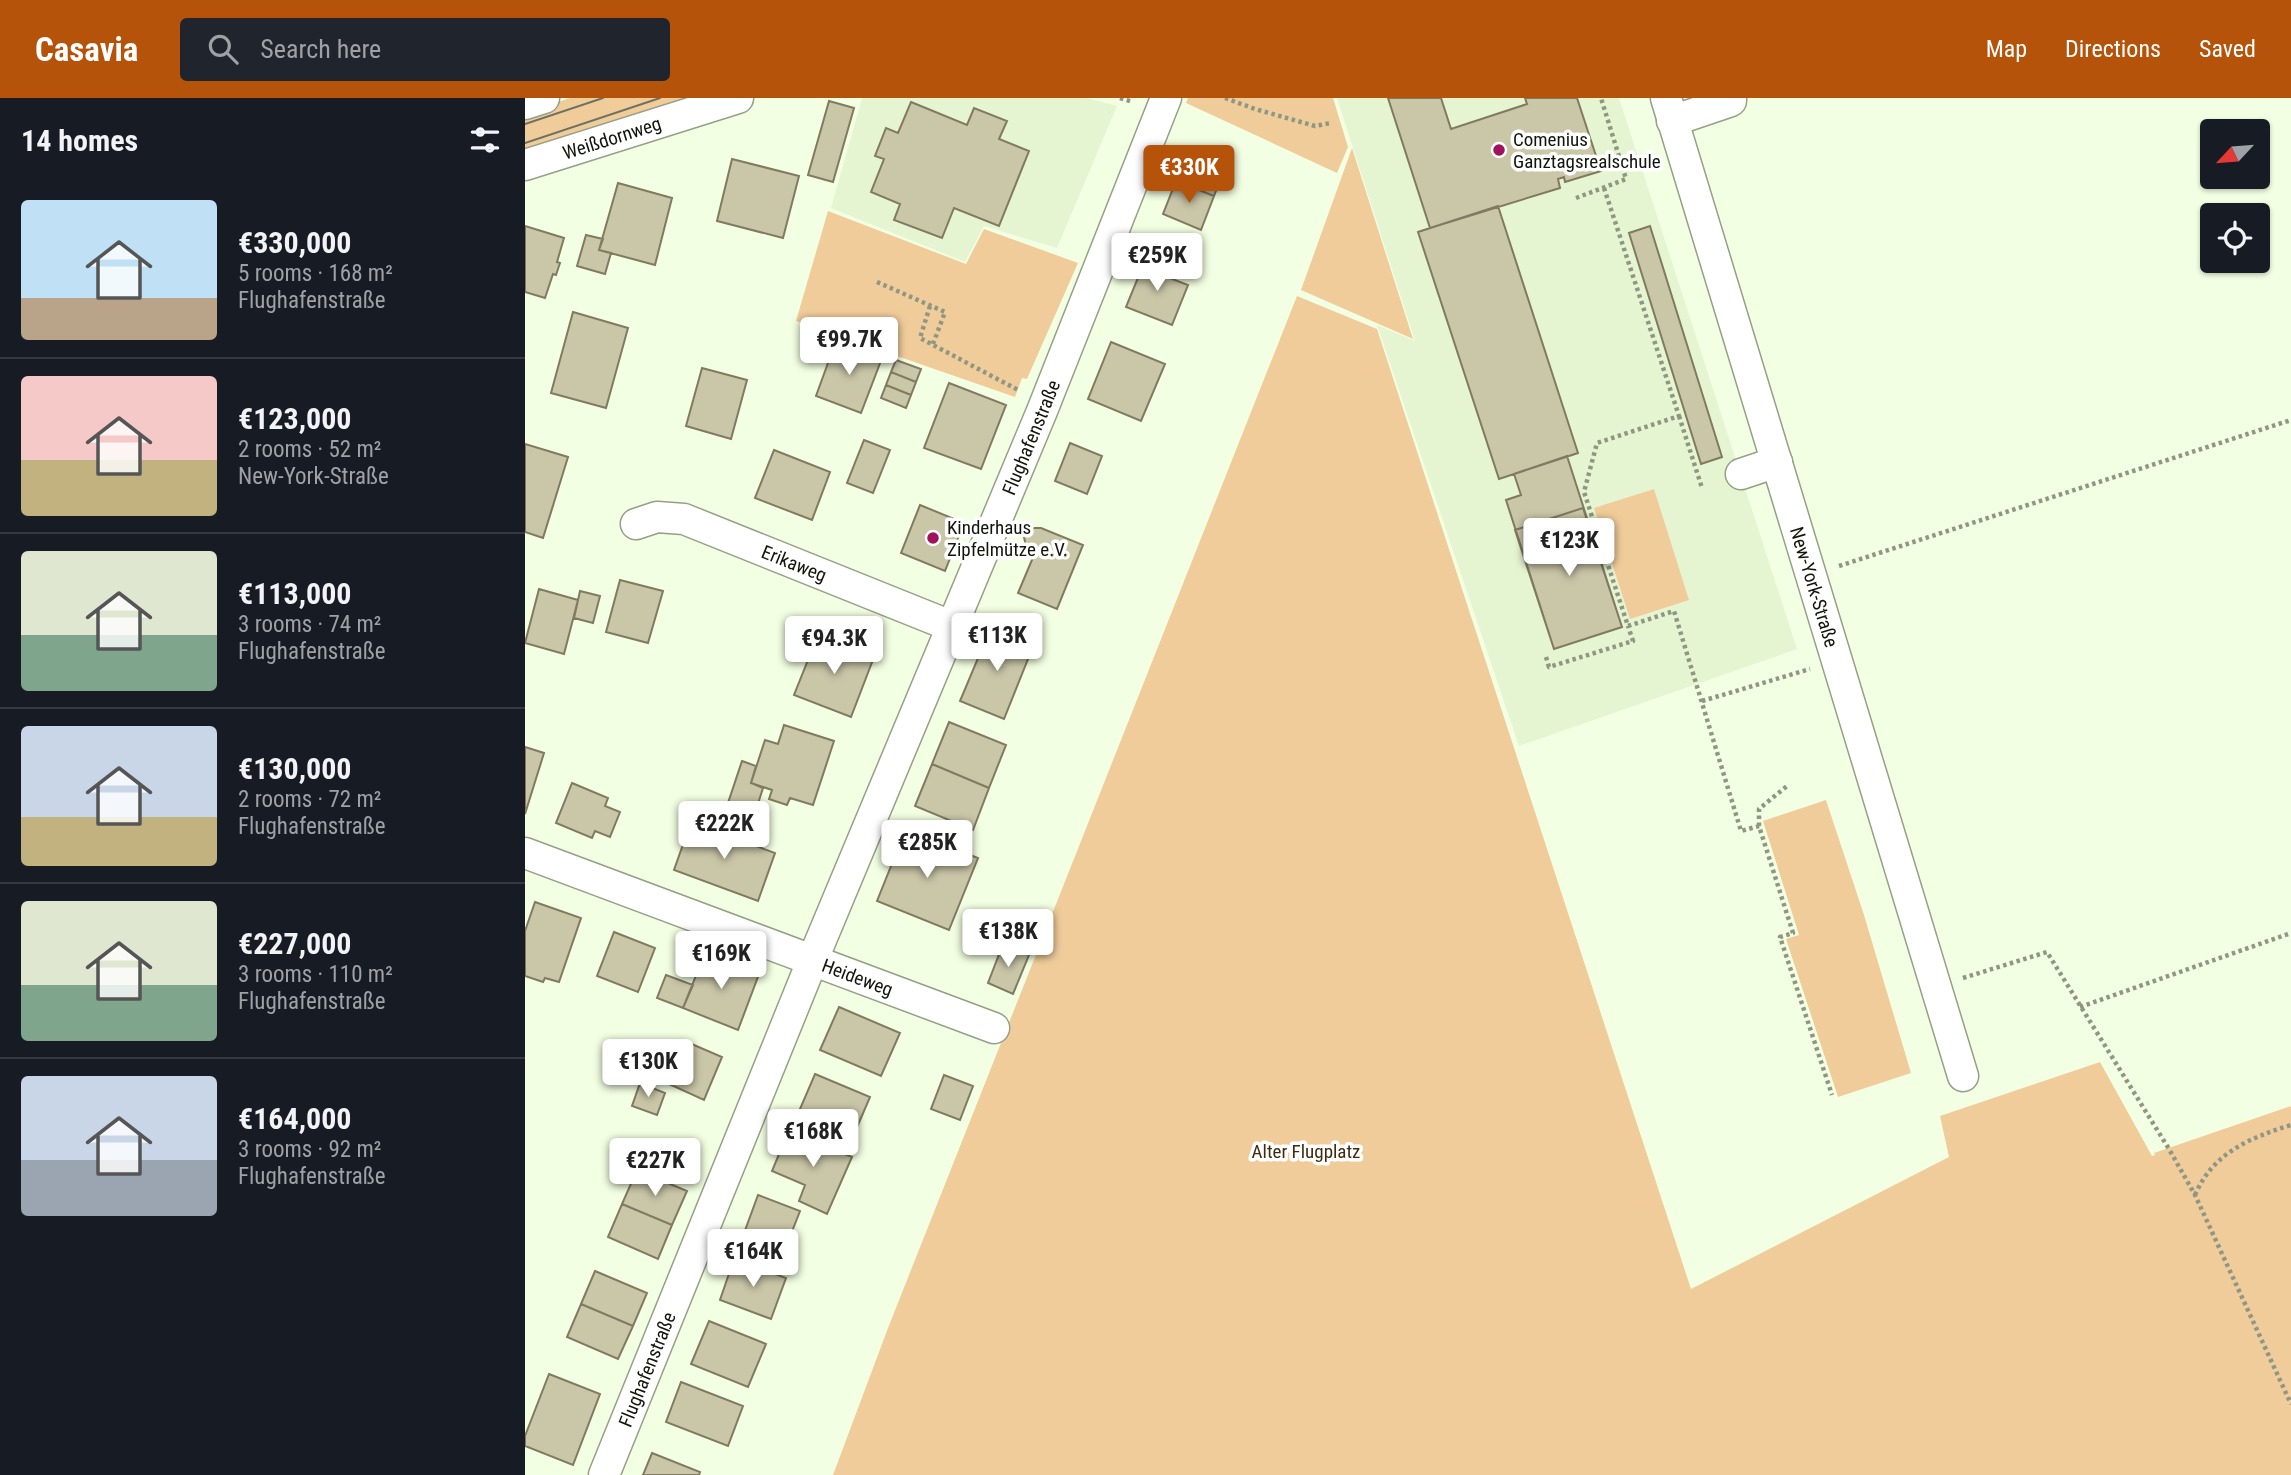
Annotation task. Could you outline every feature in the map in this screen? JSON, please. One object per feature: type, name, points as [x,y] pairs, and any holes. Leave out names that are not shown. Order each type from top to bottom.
[{"type":"street","points":[[525,104],[544,98]]},
{"type":"street","name":"Weißdornweg","points":[[525,165],[739,98]]},
{"type":"street","name":"Flughafenstraße","points":[[604,1475],[813,959],[1046,401],[1166,98]]},
{"type":"street","points":[[1669,109],[1731,101],[1731,98]]},
{"type":"street","name":"New-York-Straße","points":[[1669,109],[1963,1076]]},
{"type":"street","points":[[1741,474],[1777,462]]},
{"type":"street","name":"Erikaweg","points":[[636,524],[657,517],[684,519],[951,626]]},
{"type":"street","name":"Heideweg","points":[[525,853],[994,1028]]},
{"type":"path","points":[[1226,98],[1315,126],[1331,123]]},
{"type":"path","points":[[1576,198],[1626,179],[1601,98]]},
{"type":"path","points":[[1604,188],[1702,488]]},
{"type":"path","points":[[877,282],[944,312],[933,344]]},
{"type":"path","points":[[930,306],[920,338],[1018,390],[1046,401]]},
{"type":"path","points":[[1546,657],[1549,667],[1633,641],[1584,492],[1597,443],[1679,416]]},
{"type":"path","points":[[1812,575],[2291,420]]},
{"type":"path","points":[[1628,626],[1674,611],[1741,831],[1759,826]]},
{"type":"path","points":[[1702,701],[1793,675]]},
{"type":"path","points":[[1787,786],[1759,809],[1759,826],[1793,933],[1780,937],[1832,1095]]},
{"type":"path","points":[[2080,1007],[2291,933]]},
{"type":"path","points":[[1936,987],[2047,952],[2195,1195],[2291,1404]]},
{"type":"path","points":[[2195,1195],[2203,1177],[2220,1158],[2258,1135],[2291,1125]]},
{"type":"shaded area","points":[[862,98],[1087,98],[1117,106],[1057,248],[984,226],[965,262],[831,208]]},
{"type":"shaded area","points":[[1337,98],[1619,98],[1797,649],[1519,746],[1377,325],[1415,341]]},
{"type":"green space","points":[[570,98],[700,98],[525,154],[525,113]]},
{"type":"green space","points":[[1188,98],[1333,98],[1348,147],[1337,173],[1186,103]]},
{"type":"green space","points":[[1352,148],[1413,339],[1301,290]]},
{"type":"green space","points":[[828,211],[966,264],[984,229],[1078,263],[1027,379],[1022,378],[1015,397],[796,321]]},
{"type":"green space","name":"Alter Flugplatz","points":[[1297,296],[1377,329],[1691,1289],[1949,1157],[1940,1116],[2100,1062],[2152,1156],[2154,1153],[2291,1106],[2291,1475],[833,1475],[888,1328]]},
{"type":"green space","points":[[1654,489],[1689,600],[1630,619],[1594,508]]},
{"type":"green space","points":[[1826,800],[1911,1073],[1838,1097],[1786,939],[1799,935],[1763,821]]},
{"type":"building","name":"Comenius Ganztagsrealschule","points":[[1388,98],[1441,98],[1451,129],[1527,104],[1525,98],[1577,98],[1601,171],[1565,182],[1564,177],[1558,179],[1560,188],[1430,228]]},
{"type":"building","points":[[829,101],[854,108],[833,182],[808,175]]},
{"type":"building","points":[[911,102],[967,125],[974,108],[1007,121],[999,139],[1029,151],[999,226],[954,208],[942,238],[894,220],[900,204],[871,192],[884,159],[875,156],[886,128],[898,133]]},
{"type":"building","points":[[1189,148],[1227,163],[1214,196],[1176,181]]},
{"type":"building","points":[[732,159],[799,176],[783,238],[717,221]]},
{"type":"building","points":[[1176,181],[1214,196],[1201,230],[1163,214]]},
{"type":"building","points":[[618,183],[672,198],[655,265],[599,250]]},
{"type":"building","points":[[1498,206],[1578,453],[1499,479],[1418,232]]},
{"type":"building","points":[[525,226],[564,238],[557,262],[560,263],[556,275],[553,274],[545,298],[525,292]]},
{"type":"building","points":[[1650,226],[1722,457],[1701,464],[1629,233]]},
{"type":"building","points":[[586,235],[603,239],[599,250],[611,253],[605,274],[577,266]]},
{"type":"building","points":[[1146,258],[1170,268],[1167,277],[1188,285],[1172,325],[1126,307]]},
{"type":"building","points":[[573,312],[628,328],[606,408],[551,393]]},
{"type":"building","points":[[836,341],[882,358],[861,413],[816,396]]},
{"type":"building","points":[[1111,342],[1165,364],[1141,421],[1088,399]]},
{"type":"building","points":[[896,360],[921,369],[916,382],[891,372]]},
{"type":"building","points":[[702,368],[747,380],[731,439],[686,426]]},
{"type":"building","points":[[891,372],[916,382],[911,395],[886,385]]},
{"type":"building","points":[[949,383],[1006,405],[981,469],[924,448]]},
{"type":"building","points":[[886,385],[911,395],[906,408],[881,398]]},
{"type":"building","points":[[864,440],[890,450],[873,493],[847,483]]},
{"type":"building","points":[[1070,443],[1102,456],[1087,494],[1055,481]]},
{"type":"building","points":[[525,444],[568,457],[543,538],[525,532]]},
{"type":"building","points":[[774,450],[830,472],[812,520],[755,498]]},
{"type":"building","points":[[1567,456],[1622,627],[1554,649],[1506,500],[1521,495],[1514,474]]},
{"type":"building","name":"Kinderhaus Zipfelmütze e.V.","points":[[920,505],[964,523],[945,571],[901,553]]},
{"type":"building","points":[[1583,508],[1622,627],[1554,649],[1515,530]]},
{"type":"building","points":[[1033,528],[1041,528],[1083,545],[1057,609],[1018,593],[1034,555],[1027,550],[1024,537]]},
{"type":"building","points":[[620,580],[663,591],[648,643],[606,632]]},
{"type":"building","points":[[539,589],[578,600],[564,654],[525,643]]},
{"type":"building","points":[[580,591],[600,596],[593,623],[574,618]]},
{"type":"building","points":[[991,627],[1034,644],[1004,719],[960,701]]},
{"type":"building","points":[[818,635],[874,657],[851,717],[794,695]]},
{"type":"building","points":[[949,722],[1006,745],[989,788],[932,764]]},
{"type":"building","points":[[784,725],[834,741],[813,805],[790,798],[787,805],[769,799],[772,790],[751,783],[765,740],[778,744]]},
{"type":"building","points":[[525,747],[544,753],[525,814]]},
{"type":"building","points":[[742,761],[756,766],[751,783],[763,788],[754,816],[727,806]]},
{"type":"building","points":[[932,764],[989,788],[973,830],[915,806]]},
{"type":"building","points":[[572,783],[608,798],[605,806],[620,812],[610,837],[595,831],[592,838],[556,823]]},
{"type":"building","points":[[691,822],[775,853],[758,901],[674,870]]},
{"type":"building","points":[[906,829],[978,858],[949,930],[877,901]]},
{"type":"building","points":[[535,902],[581,918],[559,982],[545,978],[543,982],[525,976],[525,931]]},
{"type":"building","points":[[614,932],[655,948],[638,992],[597,976]]},
{"type":"building","points":[[1003,944],[1029,955],[1013,994],[988,983]]},
{"type":"building","points":[[705,953],[759,974],[738,1030],[683,1008]]},
{"type":"building","points":[[666,975],[693,985],[683,1008],[657,998]]},
{"type":"building","points":[[839,1007],[900,1033],[881,1076],[820,1050]]},
{"type":"building","points":[[687,1042],[722,1057],[704,1100],[669,1084]]},
{"type":"building","points":[[815,1074],[870,1097],[852,1139],[797,1116]]},
{"type":"building","points":[[944,1075],[973,1086],[960,1120],[931,1109]]},
{"type":"building","points":[[640,1083],[665,1093],[657,1115],[632,1106]]},
{"type":"building","points":[[789,1130],[852,1157],[827,1214],[799,1201],[805,1185],[772,1171]]},
{"type":"building","points":[[637,1170],[687,1191],[672,1225],[622,1204]]},
{"type":"building","points":[[758,1195],[800,1211],[784,1252],[743,1236]]},
{"type":"building","points":[[622,1204],[672,1225],[658,1259],[608,1237]]},
{"type":"building","points":[[734,1259],[786,1278],[771,1319],[720,1300]]},
{"type":"building","points":[[595,1271],[647,1293],[633,1326],[581,1304]]},
{"type":"building","points":[[581,1304],[633,1326],[618,1359],[567,1337]]},
{"type":"building","points":[[709,1321],[766,1344],[748,1387],[691,1364]]},
{"type":"building","points":[[549,1374],[600,1394],[573,1465],[525,1446],[525,1436]]},
{"type":"building","points":[[681,1382],[743,1406],[728,1446],[666,1422]]},
{"type":"building","points":[[652,1453],[700,1472],[699,1475],[643,1475]]},
{"type":"tram line","points":[[525,124],[603,98]]},
{"type":"tram line","points":[[525,143],[660,98]]},
{"type":"place","name":"Comenius Ganztagsrealschule","points":[[1499,150]]},
{"type":"place","name":"Kinderhaus Zipfelmütze e.V.","points":[[933,538]]}]
